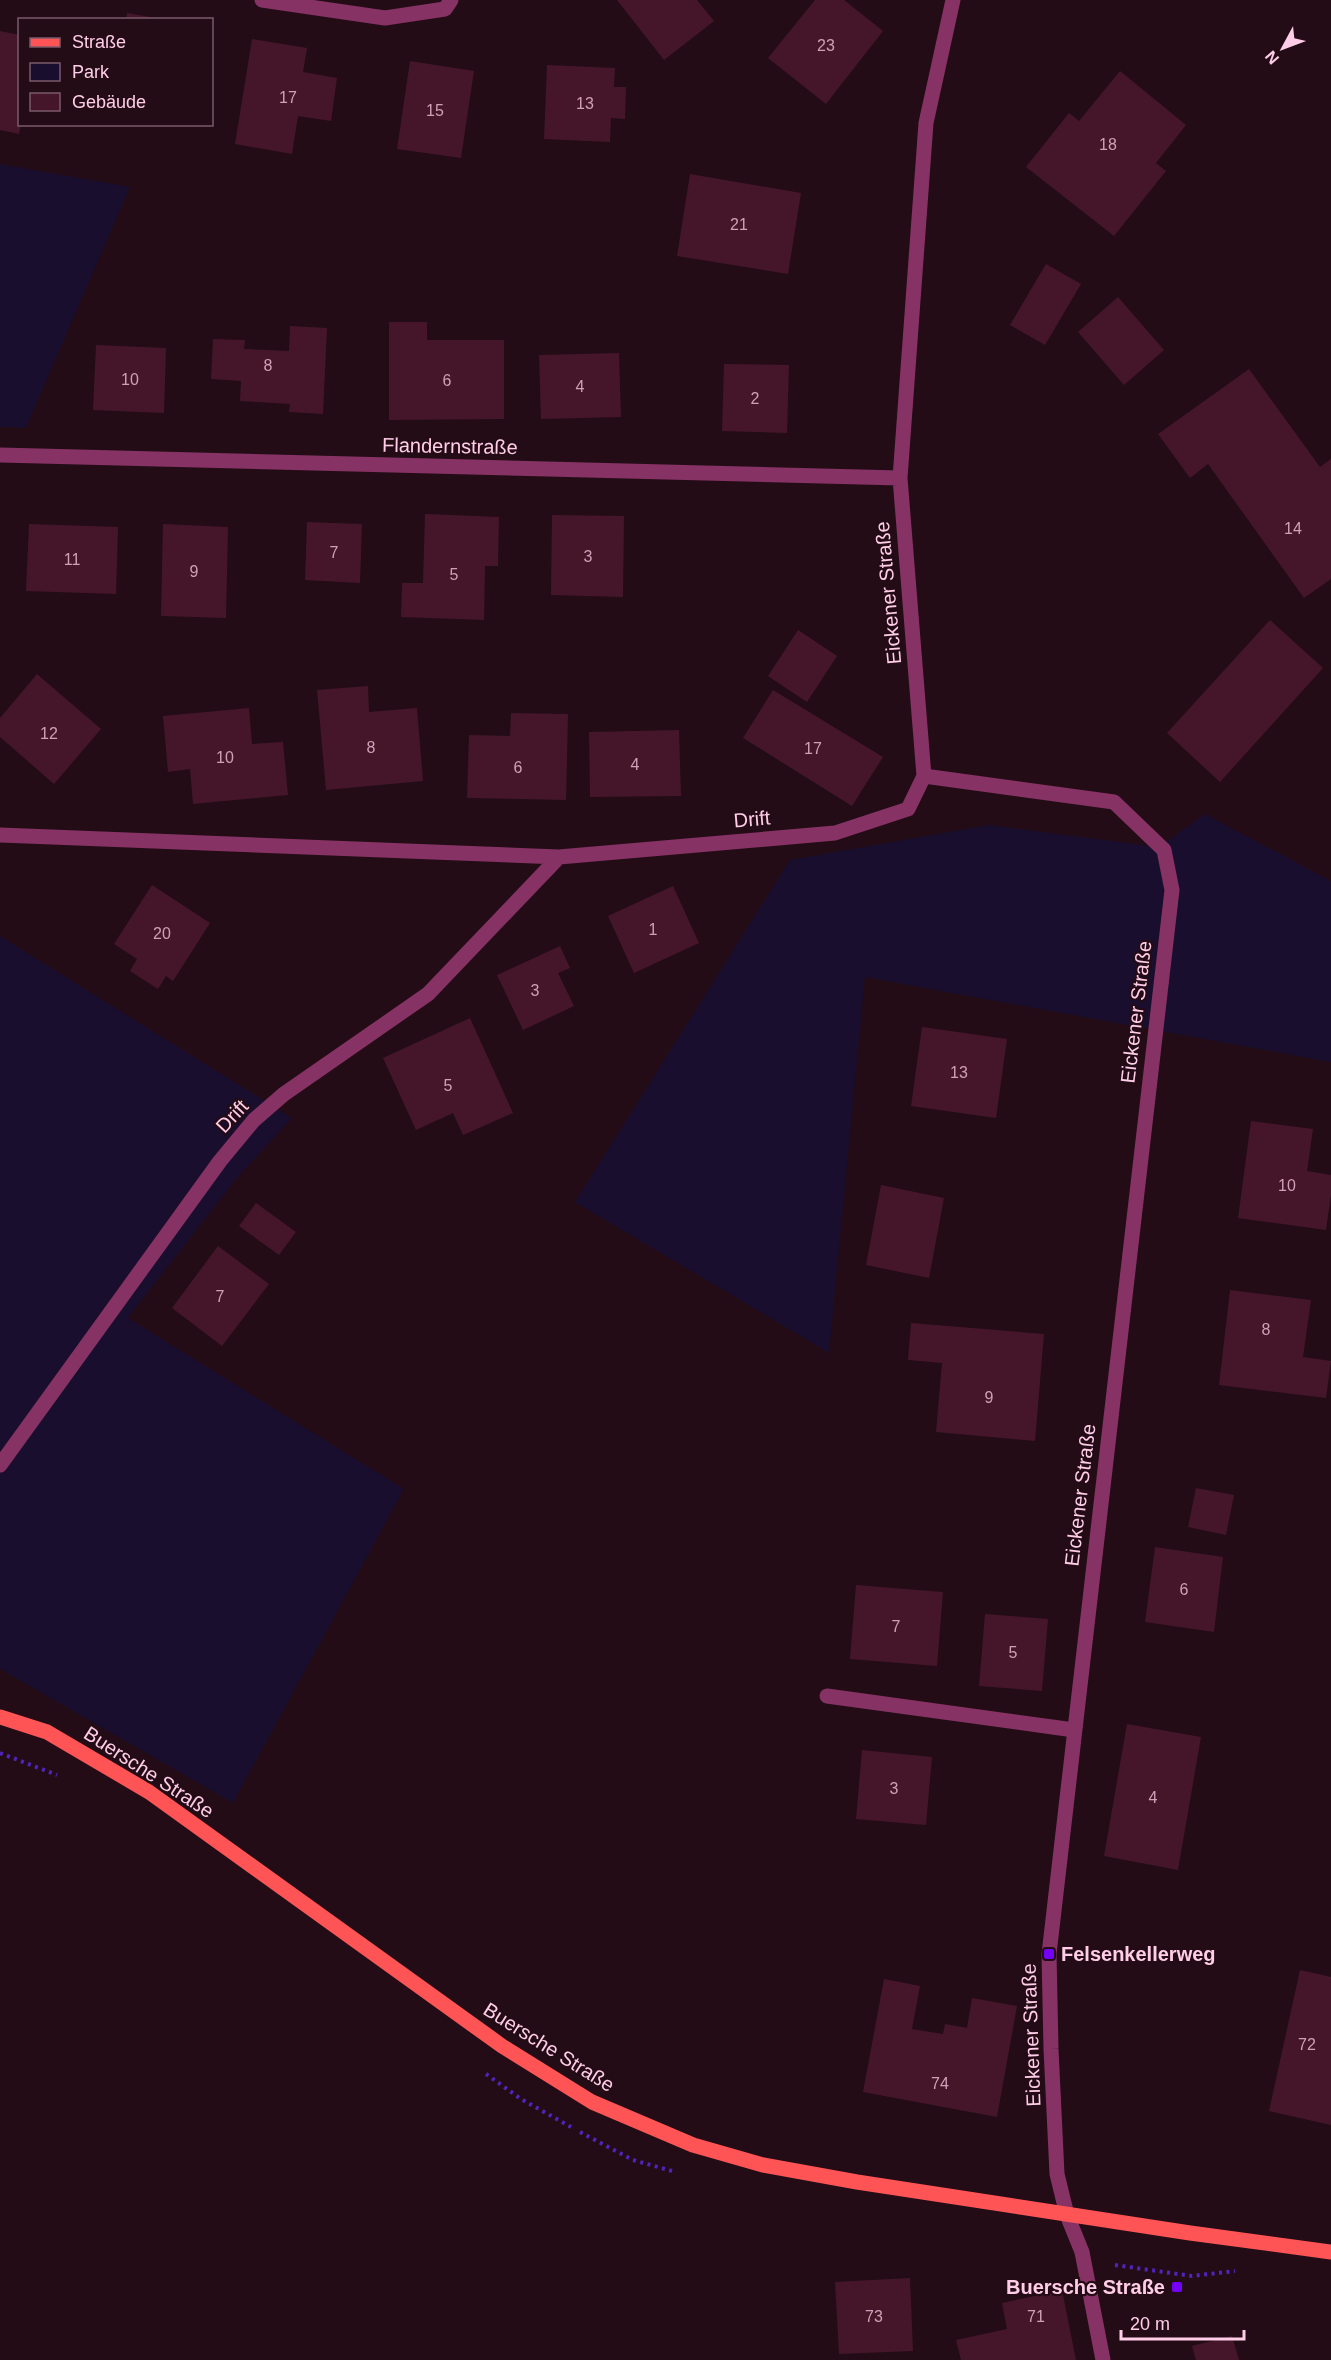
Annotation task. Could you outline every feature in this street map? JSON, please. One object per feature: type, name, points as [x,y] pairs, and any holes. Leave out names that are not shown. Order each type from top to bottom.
[{"type":"main road","name":"Buersche Straße","points":[[0,1717],[47,1732],[149,1792],[502,2046],[592,2102],[693,2145],[763,2164],[857,2182],[1066,2215],[1331,2252]]},
{"type":"street","points":[[262,0],[385,18],[445,9],[451,0]]},
{"type":"street","name":"Eickener Straße","points":[[952,0],[926,123],[900,478],[924,776],[1114,802],[1164,850],[1172,890],[1049,1954],[1050,2049],[1057,2174],[1066,2215]]},
{"type":"street","name":"Flandernstraße","points":[[0,455],[900,478]]},
{"type":"street","name":"Drift","points":[[0,835],[559,857],[835,832],[908,809],[924,776]]},
{"type":"street","name":"Drift","points":[[0,1466],[220,1161],[254,1120],[284,1094],[428,994],[559,857]]},
{"type":"street","points":[[827,1696],[1074,1730]]},
{"type":"street","points":[[1066,2215],[1082,2252],[1103,2360]]},
{"type":"path","points":[[0,1753],[66,1778]]},
{"type":"path","points":[[483,2072],[521,2099],[633,2160],[677,2172]]},
{"type":"path","points":[[1082,2252],[1111,2265],[1192,2276],[1236,2271]]},
{"type":"green space","points":[[0,164],[130,187],[26,428],[0,427]]},
{"type":"green space","points":[[1205,814],[1331,881],[1331,1062],[865,977],[829,1353],[575,1202],[790,860],[989,825],[1159,847]]},
{"type":"green space","points":[[0,936],[292,1118],[237,1178],[128,1318],[404,1489],[233,1803],[0,1669]]},
{"type":"building","points":[[617,0],[697,0],[714,21],[664,60]]},
{"type":"building","points":[[815,0],[844,0],[883,31],[826,104],[768,58]]},
{"type":"building","points":[[127,13],[156,18],[126,18]]},
{"type":"building","points":[[0,31],[18,35],[18,126],[21,126],[19,134],[0,130]]},
{"type":"building","points":[[252,39],[307,48],[303,72],[337,78],[331,121],[298,116],[292,154],[235,144]]},
{"type":"building","points":[[410,61],[474,71],[461,158],[397,149]]},
{"type":"building","points":[[547,65],[615,68],[614,87],[626,87],[625,119],[611,118],[610,142],[544,139]]},
{"type":"building","points":[[1120,71],[1186,125],[1156,163],[1166,171],[1114,236],[1026,167],[1069,113],[1079,121]]},
{"type":"building","points":[[690,174],[801,193],[788,274],[677,256]]},
{"type":"building","points":[[1046,264],[1081,284],[1045,345],[1010,325]]},
{"type":"building","points":[[1118,297],[1164,350],[1124,385],[1078,332]]},
{"type":"building","points":[[389,322],[427,322],[427,340],[504,340],[504,419],[389,420]]},
{"type":"building","points":[[290,326],[327,328],[323,414],[289,412],[290,404],[240,401],[241,381],[211,379],[213,339],[245,340],[244,349],[289,351]]},
{"type":"building","points":[[96,345],[166,348],[164,413],[93,410]]},
{"type":"building","points":[[619,353],[621,417],[541,419],[539,355]]},
{"type":"building","points":[[724,364],[789,365],[787,433],[722,431]]},
{"type":"building","points":[[1249,369],[1320,467],[1331,459],[1331,579],[1304,598],[1208,464],[1190,478],[1158,434]]},
{"type":"building","points":[[425,514],[499,517],[498,566],[485,566],[484,620],[401,617],[402,583],[423,583]]},
{"type":"building","points":[[552,515],[624,516],[623,597],[551,595]]},
{"type":"building","points":[[307,522],[362,524],[360,583],[305,580]]},
{"type":"building","points":[[29,524],[118,527],[116,594],[26,591]]},
{"type":"building","points":[[163,524],[228,527],[226,618],[161,616]]},
{"type":"building","points":[[1270,620],[1323,668],[1220,782],[1167,733]]},
{"type":"building","points":[[798,630],[837,656],[807,702],[768,676]]},
{"type":"building","points":[[37,674],[101,729],[54,784],[0,737],[0,718]]},
{"type":"building","points":[[368,686],[369,712],[417,708],[423,781],[326,790],[317,690]]},
{"type":"building","points":[[773,690],[883,757],[852,806],[743,738]]},
{"type":"building","points":[[249,708],[252,744],[283,742],[288,795],[193,804],[190,769],[168,772],[163,716]]},
{"type":"building","points":[[511,713],[568,714],[566,800],[467,798],[469,735],[510,736]]},
{"type":"building","points":[[679,730],[681,796],[590,797],[589,732]]},
{"type":"building","points":[[152,885],[210,923],[173,981],[166,976],[158,989],[130,971],[137,959],[114,944]]},
{"type":"building","points":[[673,886],[699,943],[634,973],[608,916]]},
{"type":"building","points":[[560,946],[570,968],[558,973],[574,1006],[523,1030],[497,975]]},
{"type":"building","points":[[470,1018],[513,1113],[463,1135],[453,1113],[416,1130],[383,1058]]},
{"type":"building","points":[[922,1027],[1007,1039],[996,1118],[911,1106]]},
{"type":"building","points":[[1251,1121],[1313,1129],[1307,1171],[1331,1175],[1331,1195],[1326,1230],[1238,1218]]},
{"type":"building","points":[[881,1185],[944,1198],[929,1278],[866,1265]]},
{"type":"building","points":[[256,1203],[296,1232],[279,1255],[239,1226]]},
{"type":"building","points":[[218,1246],[269,1284],[222,1346],[172,1308]]},
{"type":"building","points":[[1230,1290],[1311,1300],[1303,1357],[1331,1361],[1326,1398],[1219,1385]]},
{"type":"building","points":[[911,1323],[1044,1334],[1035,1441],[936,1432],[942,1363],[908,1360]]},
{"type":"building","points":[[1196,1488],[1234,1495],[1226,1535],[1188,1527]]},
{"type":"building","points":[[1155,1547],[1223,1557],[1214,1632],[1145,1622]]},
{"type":"building","points":[[856,1585],[943,1592],[937,1666],[850,1659]]},
{"type":"building","points":[[985,1614],[1048,1619],[1042,1691],[979,1686]]},
{"type":"building","points":[[1127,1724],[1201,1737],[1178,1870],[1104,1856]]},
{"type":"building","points":[[862,1750],[932,1757],[926,1825],[856,1819]]},
{"type":"building","points":[[1300,1970],[1331,1977],[1331,2125],[1269,2111]]},
{"type":"building","points":[[884,1979],[920,1986],[912,2029],[943,2034],[945,2024],[967,2028],[972,1998],[1017,2006],[997,2117],[863,2092]]},
{"type":"building","points":[[910,2278],[913,2351],[839,2354],[835,2282]]},
{"type":"building","points":[[1062,2290],[1076,2360],[961,2360],[956,2340],[1007,2329],[1002,2303]]},
{"type":"building","points":[[1232,2336],[1239,2360],[1196,2360],[1192,2346]]},
{"type":"place","name":"Felsenkellerweg","points":[[1049,1954]]},
{"type":"place","name":"Buersche Straße","points":[[1177,2287]]}]
